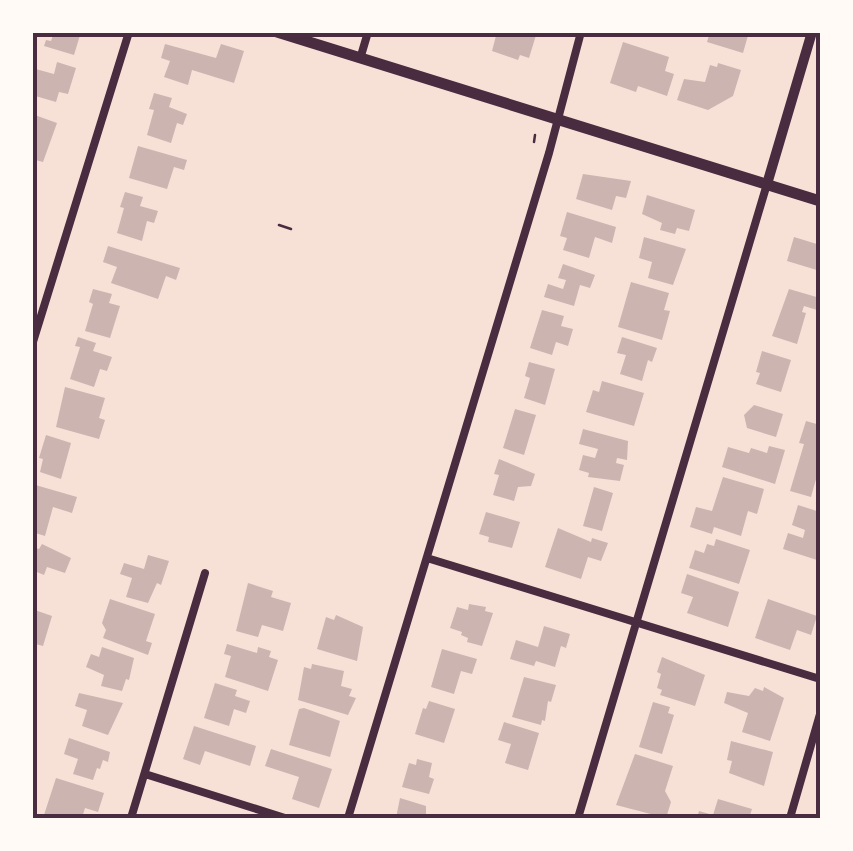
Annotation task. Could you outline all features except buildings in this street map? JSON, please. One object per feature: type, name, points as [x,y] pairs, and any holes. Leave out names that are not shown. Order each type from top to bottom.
[{"type":"main road","points":[[277,32],[820,200]]},
{"type":"street","points":[[32,346],[129,32]]},
{"type":"street","points":[[360,59],[368,32]]},
{"type":"street","points":[[348,818],[581,32]]},
{"type":"street","points":[[578,818],[812,32]]},
{"type":"street","points":[[427,558],[820,679]]},
{"type":"street","points":[[131,818],[205,573]]},
{"type":"street","points":[[790,818],[820,714]]},
{"type":"street","points":[[145,774],[285,818]]},
{"type":"path","points":[[534,142],[535,135]]},
{"type":"path","points":[[278,225],[291,229]]}]
